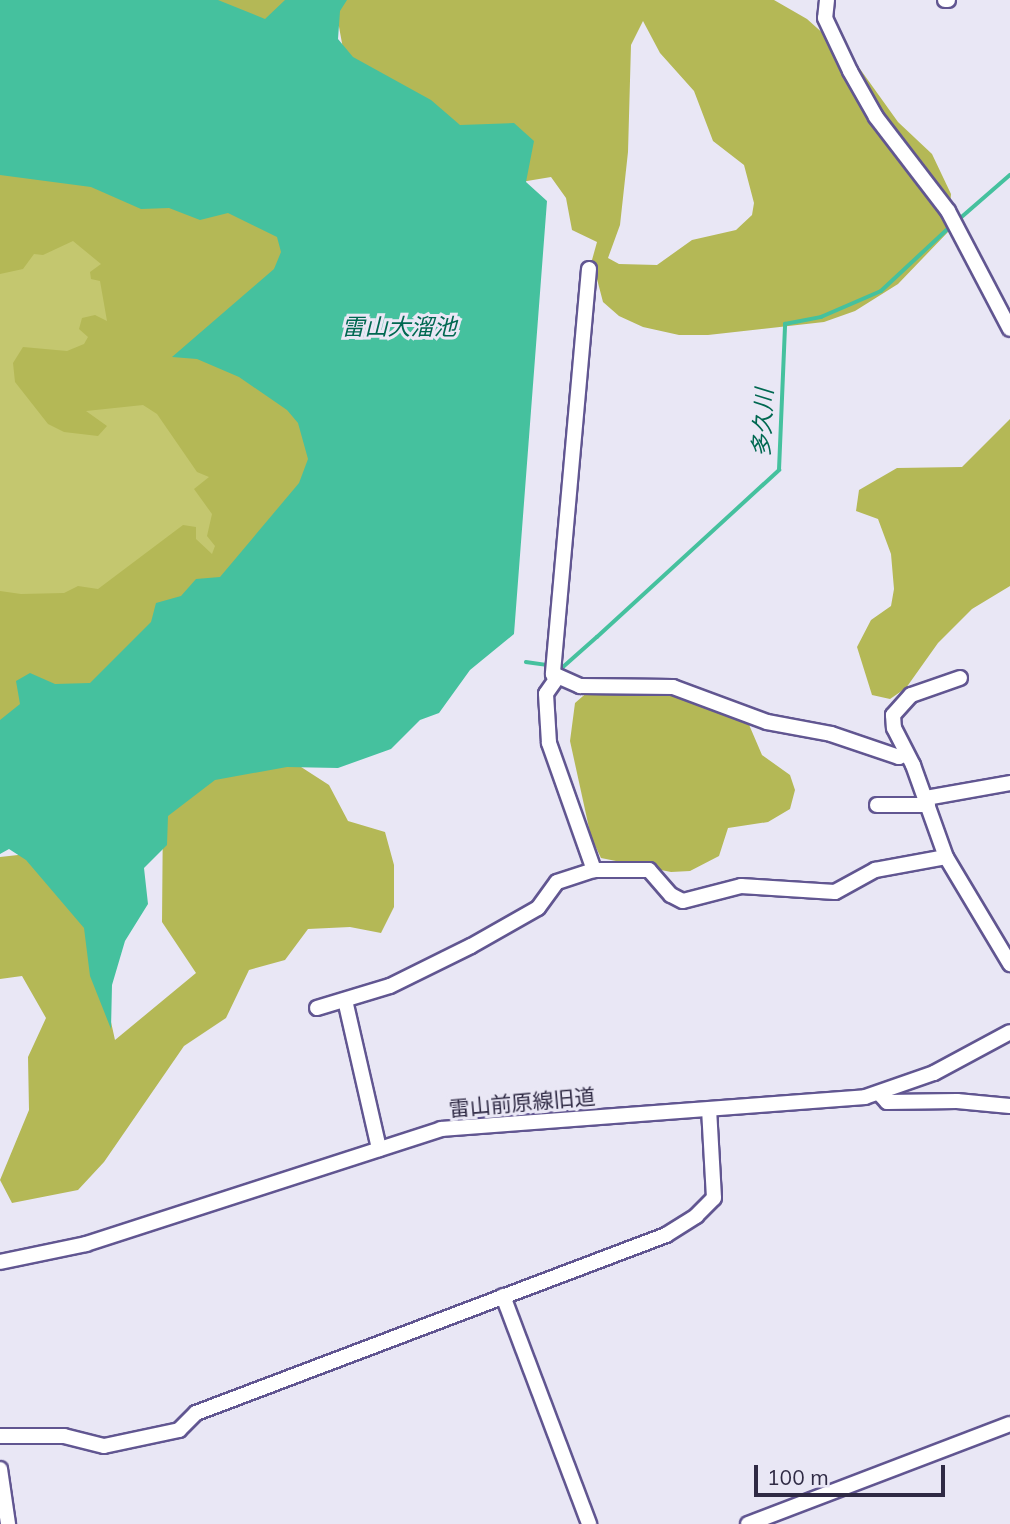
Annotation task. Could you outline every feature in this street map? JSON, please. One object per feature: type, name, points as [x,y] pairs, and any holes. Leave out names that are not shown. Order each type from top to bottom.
[{"type":"street","points":[[827,0],[830,33],[869,105],[948,211],[1010,329]]},
{"type":"street","points":[[589,269],[554,671],[546,694],[549,743],[594,870]]},
{"type":"street","points":[[554,671],[580,686],[673,687],[767,722],[831,734],[899,757],[905,753]]},
{"type":"street","points":[[960,678],[911,695],[899,705],[894,727],[927,801],[946,858],[1010,964]]},
{"type":"street","points":[[877,805],[927,801],[1010,783]]},
{"type":"street","points":[[317,1008],[390,986],[471,946],[538,908],[557,882],[594,870],[649,870],[671,895],[683,901],[741,886],[835,892],[875,870],[946,858]]},
{"type":"street","points":[[345,1000],[379,1149]]},
{"type":"street","name":"雷山前原線旧道","points":[[0,1262],[96,1242],[441,1129],[879,1093],[934,1073],[1010,1032]]},
{"type":"street","points":[[879,1093],[887,1102],[957,1101],[1010,1106]]},
{"type":"street","points":[[0,1436],[64,1436],[104,1446],[134,1443],[179,1430],[195,1413],[666,1235],[696,1216],[714,1198],[716,1186],[709,1109]]},
{"type":"street","points":[[503,1296],[589,1524]]},
{"type":"street","points":[[748,1524],[1010,1424]]},
{"type":"street","points":[[0,1469],[8,1524]]},
{"type":"shaded area","points":[[196,0],[300,0],[264,32]]},
{"type":"shaded area","points":[[339,0],[774,0],[807,19],[855,62],[898,122],[932,154],[951,194],[948,232],[898,284],[855,311],[824,322],[708,335],[679,335],[643,327],[619,316],[603,302],[592,260],[597,242],[572,230],[566,198],[551,177],[521,182],[467,139],[346,65],[335,5]],"holes":[[[643,21],[660,53],[694,91],[713,141],[744,165],[754,203],[752,215],[736,230],[692,240],[657,265],[619,264],[608,258],[620,225],[628,152],[631,45]]]},
{"type":"shaded area","points":[[0,166],[261,216],[289,243],[312,475],[246,563],[108,682],[0,731],[0,591],[21,594],[64,593],[78,586],[98,589],[183,525],[196,527],[196,539],[212,554],[215,546],[207,536],[212,514],[194,489],[209,477],[197,472],[157,414],[143,405],[86,411],[107,426],[98,436],[64,432],[48,424],[15,382],[13,363],[23,347],[67,351],[84,344],[88,337],[79,329],[82,318],[95,315],[107,321],[100,281],[91,279],[90,272],[101,264],[73,241],[43,255],[34,254],[23,269],[0,274]]},
{"type":"shaded area","points":[[0,194],[255,240],[208,385],[225,555],[0,672]]},
{"type":"shaded area","points":[[1010,419],[1010,586],[972,609],[938,643],[906,688],[890,699],[872,695],[857,647],[871,620],[891,606],[894,589],[891,554],[878,519],[856,511],[859,490],[897,468],[962,467]]},
{"type":"shaded area","points":[[667,681],[728,701],[747,720],[762,755],[790,775],[795,790],[790,809],[768,822],[728,828],[719,856],[690,871],[671,872],[601,858],[591,837],[570,741],[575,703],[590,690]]},
{"type":"shaded area","points":[[284,756],[329,785],[348,821],[385,832],[394,865],[394,907],[381,933],[350,927],[308,929],[285,960],[249,970],[226,1018],[184,1046],[104,1162],[78,1190],[12,1203],[0,1180],[29,1110],[28,1057],[46,1018],[22,976],[0,979],[0,857],[27,854],[90,927],[115,1040],[196,973],[162,922],[163,807],[205,775]]},
{"type":"water","name":"雷山大溜池","points":[[0,0],[218,0],[265,19],[285,0],[347,0],[340,11],[338,39],[353,57],[431,100],[460,125],[514,123],[534,141],[526,182],[547,201],[514,634],[470,670],[439,713],[420,720],[391,749],[338,768],[287,767],[215,780],[168,816],[167,845],[144,868],[148,904],[125,941],[112,985],[111,1029],[90,976],[84,928],[26,860],[9,849],[0,854],[0,720],[20,704],[16,681],[30,673],[55,684],[90,683],[151,622],[156,603],[181,596],[196,579],[220,577],[299,483],[308,459],[298,423],[287,410],[239,377],[197,359],[172,357],[274,269],[281,252],[277,237],[228,213],[200,220],[169,208],[141,209],[91,187],[0,175]]},
{"type":"waterway","name":"多久川","points":[[957,221],[1010,175]]},
{"type":"waterway","name":"多久川","points":[[556,666],[563,667],[779,470],[785,324],[821,317],[881,291],[951,226]]},
{"type":"waterway","name":"多久川","points":[[526,662],[548,665]]}]
